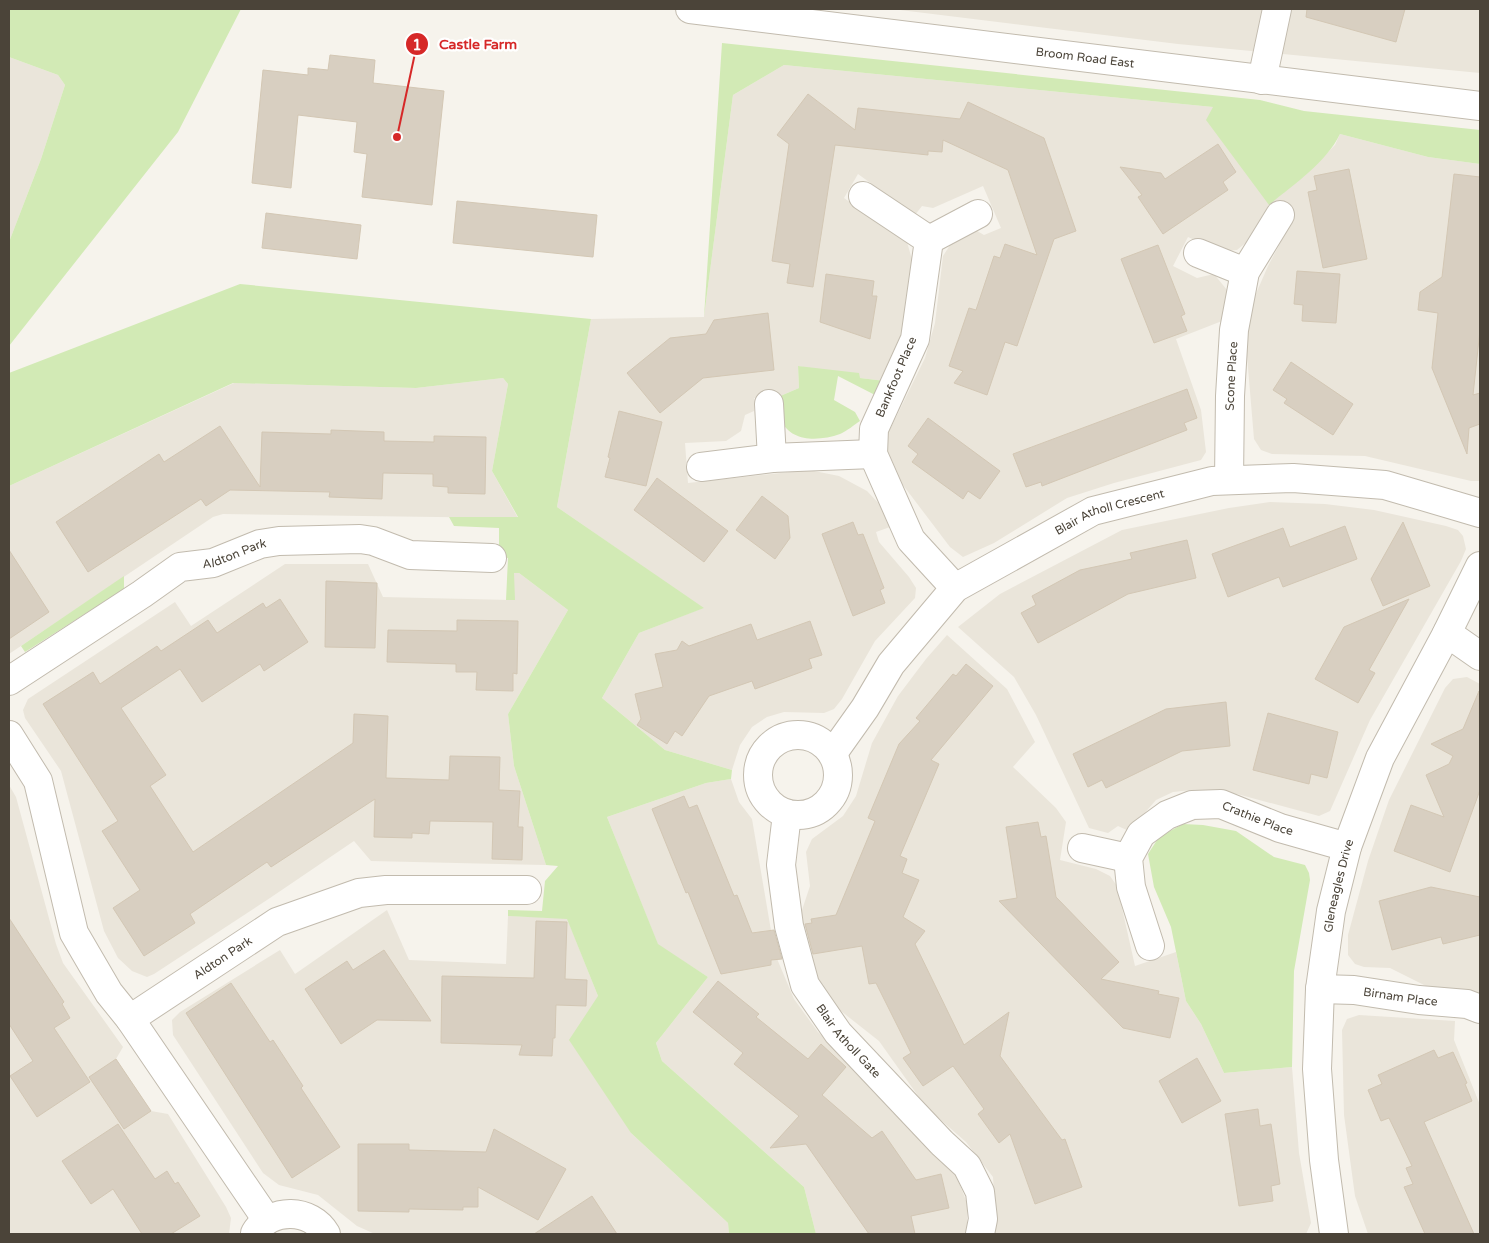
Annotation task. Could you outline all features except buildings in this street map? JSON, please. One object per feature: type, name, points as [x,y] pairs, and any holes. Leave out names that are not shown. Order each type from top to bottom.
[{"type":"street","name":"Broom Road East","points":[[690,9],[1480,106]]},
{"type":"street","points":[[1262,80],[1277,9]]},
{"type":"street","points":[[863,196],[929,240],[978,214]]},
{"type":"street","name":"Scone Place","points":[[1230,480],[1230,396],[1234,330],[1244,272],[1280,215]]},
{"type":"street","name":"Bankfoot Place","points":[[929,240],[915,339],[874,429],[873,454],[911,540],[955,588]]},
{"type":"street","points":[[1198,253],[1244,272]]},
{"type":"street","points":[[769,404],[772,458]]},
{"type":"street","points":[[701,467],[772,458],[873,454]]},
{"type":"street","name":"Blair Atholl Crescent","points":[[832,753],[865,708],[891,664],[955,588],[1093,511],[1212,481],[1293,478],[1384,485],[1480,513]]},
{"type":"street","name":"Aldton Park","points":[[9,681],[180,567],[213,563],[260,544],[280,541],[360,539],[373,540],[410,555],[492,558]]},
{"type":"street","name":"Gleneagles Drive","points":[[1334,1234],[1324,1160],[1317,1069],[1320,989],[1331,911],[1348,847],[1380,758],[1447,633],[1480,566]]},
{"type":"street","points":[[1447,633],[1480,656]]},
{"type":"street","points":[[799,734],[812,737],[824,743],[832,753],[838,766],[838,780],[834,794],[825,805],[813,813],[799,816],[787,814],[776,809],[767,801],[758,779],[759,765],[764,753],[774,743],[786,736],[799,734]]},
{"type":"street","points":[[9,735],[38,780],[74,933],[109,993],[130,1019],[260,1227],[278,1215],[291,1213],[304,1216],[315,1222],[326,1234]]},
{"type":"street","name":"Crathie Place","points":[[1128,858],[1141,834],[1167,815],[1192,805],[1221,804],[1280,828],[1348,847]]},
{"type":"street","name":"Blair Atholl Gate","points":[[787,814],[781,865],[789,926],[805,985],[838,1033],[942,1143],[968,1166],[980,1192],[983,1219],[980,1234]]},
{"type":"street","points":[[1082,848],[1128,858],[1131,887],[1150,946]]},
{"type":"street","name":"Aldton Park","points":[[130,1019],[277,922],[359,893],[386,890],[527,890]]},
{"type":"street","name":"Birnam Place","points":[[1320,989],[1354,990],[1420,1000],[1467,1004],[1480,1009]]},
{"type":"shaded area","points":[[892,9],[1480,9],[1480,73],[1178,44]]},
{"type":"shaded area","points":[[9,57],[58,75],[65,85],[41,159],[9,242]]},
{"type":"shaded area","points":[[784,65],[1213,107],[1269,204],[1305,175],[1335,145],[1340,134],[1428,157],[1480,164],[1480,481],[1471,481],[1365,456],[1272,454],[1261,450],[1254,439],[1246,344],[1251,305],[1268,266],[1293,219],[1269,205],[1248,241],[1237,250],[1219,251],[1188,237],[1173,266],[1197,278],[1214,274],[1227,290],[1222,321],[1176,339],[1201,410],[1206,452],[1201,460],[1114,483],[1067,498],[994,543],[963,557],[950,547],[884,460],[884,442],[925,358],[935,323],[943,256],[952,242],[972,228],[984,235],[1001,228],[983,186],[933,208],[922,206],[915,215],[858,174],[844,198],[907,242],[913,263],[909,298],[900,341],[885,381],[798,366],[799,388],[778,397],[754,398],[754,411],[745,415],[741,431],[726,441],[685,443],[688,483],[809,470],[839,476],[867,491],[885,510],[890,527],[876,532],[879,542],[909,577],[916,588],[915,598],[875,641],[842,699],[834,709],[824,713],[784,712],[767,717],[752,727],[740,745],[732,770],[665,750],[602,698],[639,633],[703,608],[557,507],[591,319],[704,317],[733,95]]},
{"type":"shaded area","points":[[503,378],[508,384],[492,471],[518,518],[223,514],[213,517],[9,654],[9,486],[234,383],[416,388]]},
{"type":"shaded area","points":[[1270,502],[1325,504],[1374,510],[1446,526],[1458,530],[1463,536],[1466,549],[1461,561],[1370,720],[1330,811],[1319,816],[1237,794],[1192,790],[1173,792],[1156,800],[1129,831],[1118,826],[1108,833],[1089,828],[1036,715],[1014,677],[958,627],[1000,594],[1122,530],[1229,508]]},
{"type":"shaded area","points":[[285,564],[368,564],[383,597],[514,600],[514,573],[519,573],[568,610],[508,714],[514,766],[546,865],[371,861],[354,841],[270,898],[147,977],[132,971],[118,958],[104,931],[61,771],[25,718],[23,710],[28,699],[175,602],[191,626]]},
{"type":"shaded area","points":[[947,635],[1007,689],[1035,742],[1013,767],[1056,808],[1066,822],[1060,860],[1096,869],[1110,876],[1117,886],[1135,966],[1176,952],[1186,1001],[1201,1024],[1224,1073],[1292,1067],[1299,1153],[1311,1223],[1306,1234],[994,1234],[996,1226],[993,1177],[966,1142],[926,1107],[879,1041],[827,1000],[809,965],[801,913],[810,886],[806,852],[812,839],[843,816],[856,796],[872,743],[898,696]]},
{"type":"shaded area","points":[[1467,677],[1480,684],[1480,997],[1430,988],[1390,968],[1364,967],[1355,964],[1348,955],[1348,935],[1368,861],[1389,800],[1445,688],[1453,679]]},
{"type":"shaded area","points":[[731,779],[739,802],[752,819],[775,954],[794,999],[818,1032],[874,1085],[954,1170],[967,1203],[966,1234],[816,1234],[804,1187],[662,1061],[656,1043],[708,977],[658,945],[607,817],[706,783]]},
{"type":"shaded area","points":[[9,785],[16,797],[56,944],[63,963],[123,1047],[116,1059],[151,1111],[168,1114],[226,1207],[231,1218],[229,1234],[9,1234]]},
{"type":"shaded area","points":[[387,910],[409,960],[506,964],[508,916],[567,918],[598,996],[631,1133],[728,1223],[729,1234],[375,1234],[357,1226],[318,1195],[279,1185],[263,1173],[173,1035],[172,1020],[180,1012],[280,950],[295,974]]},
{"type":"shaded area","points":[[1359,1015],[1455,1021],[1454,1040],[1480,1105],[1480,1234],[1368,1234],[1355,1196],[1344,1115],[1342,1030],[1347,1019]]},
{"type":"green space","points":[[9,9],[241,9],[178,132],[9,346],[9,242],[41,159],[65,85],[58,75],[9,57]]},
{"type":"green space","points":[[722,43],[1260,100],[1304,111],[1480,130],[1480,164],[1428,157],[1340,134],[1334,145],[1318,164],[1269,205],[1206,120],[1213,107],[784,65],[733,95],[704,317]]},
{"type":"green space","points":[[240,284],[591,319],[557,507],[704,608],[639,633],[602,698],[665,750],[732,770],[731,779],[706,783],[607,817],[658,944],[708,977],[656,1043],[662,1061],[804,1187],[816,1234],[729,1234],[728,1223],[631,1133],[569,1040],[598,996],[567,919],[508,916],[508,910],[542,911],[545,881],[558,866],[546,865],[514,766],[508,714],[568,610],[519,573],[514,573],[515,600],[506,600],[508,558],[499,557],[499,528],[454,526],[449,517],[518,517],[492,471],[508,384],[503,378],[416,388],[233,383],[9,486],[9,373]]},
{"type":"green space","points":[[798,366],[859,373],[860,378],[885,381],[875,395],[838,376],[834,400],[855,412],[860,421],[840,434],[824,438],[807,438],[792,433],[781,420],[779,411],[778,397],[799,388]]},
{"type":"green space","points":[[124,576],[124,589],[25,652],[21,646]]},
{"type":"green space","points":[[1183,824],[1203,825],[1236,831],[1274,857],[1305,865],[1309,873],[1310,880],[1294,971],[1292,1067],[1224,1073],[1201,1024],[1186,1001],[1171,927],[1154,887],[1148,854],[1159,837]]},
{"type":"place","name":"Castle Farm","points":[[397,137]]}]
